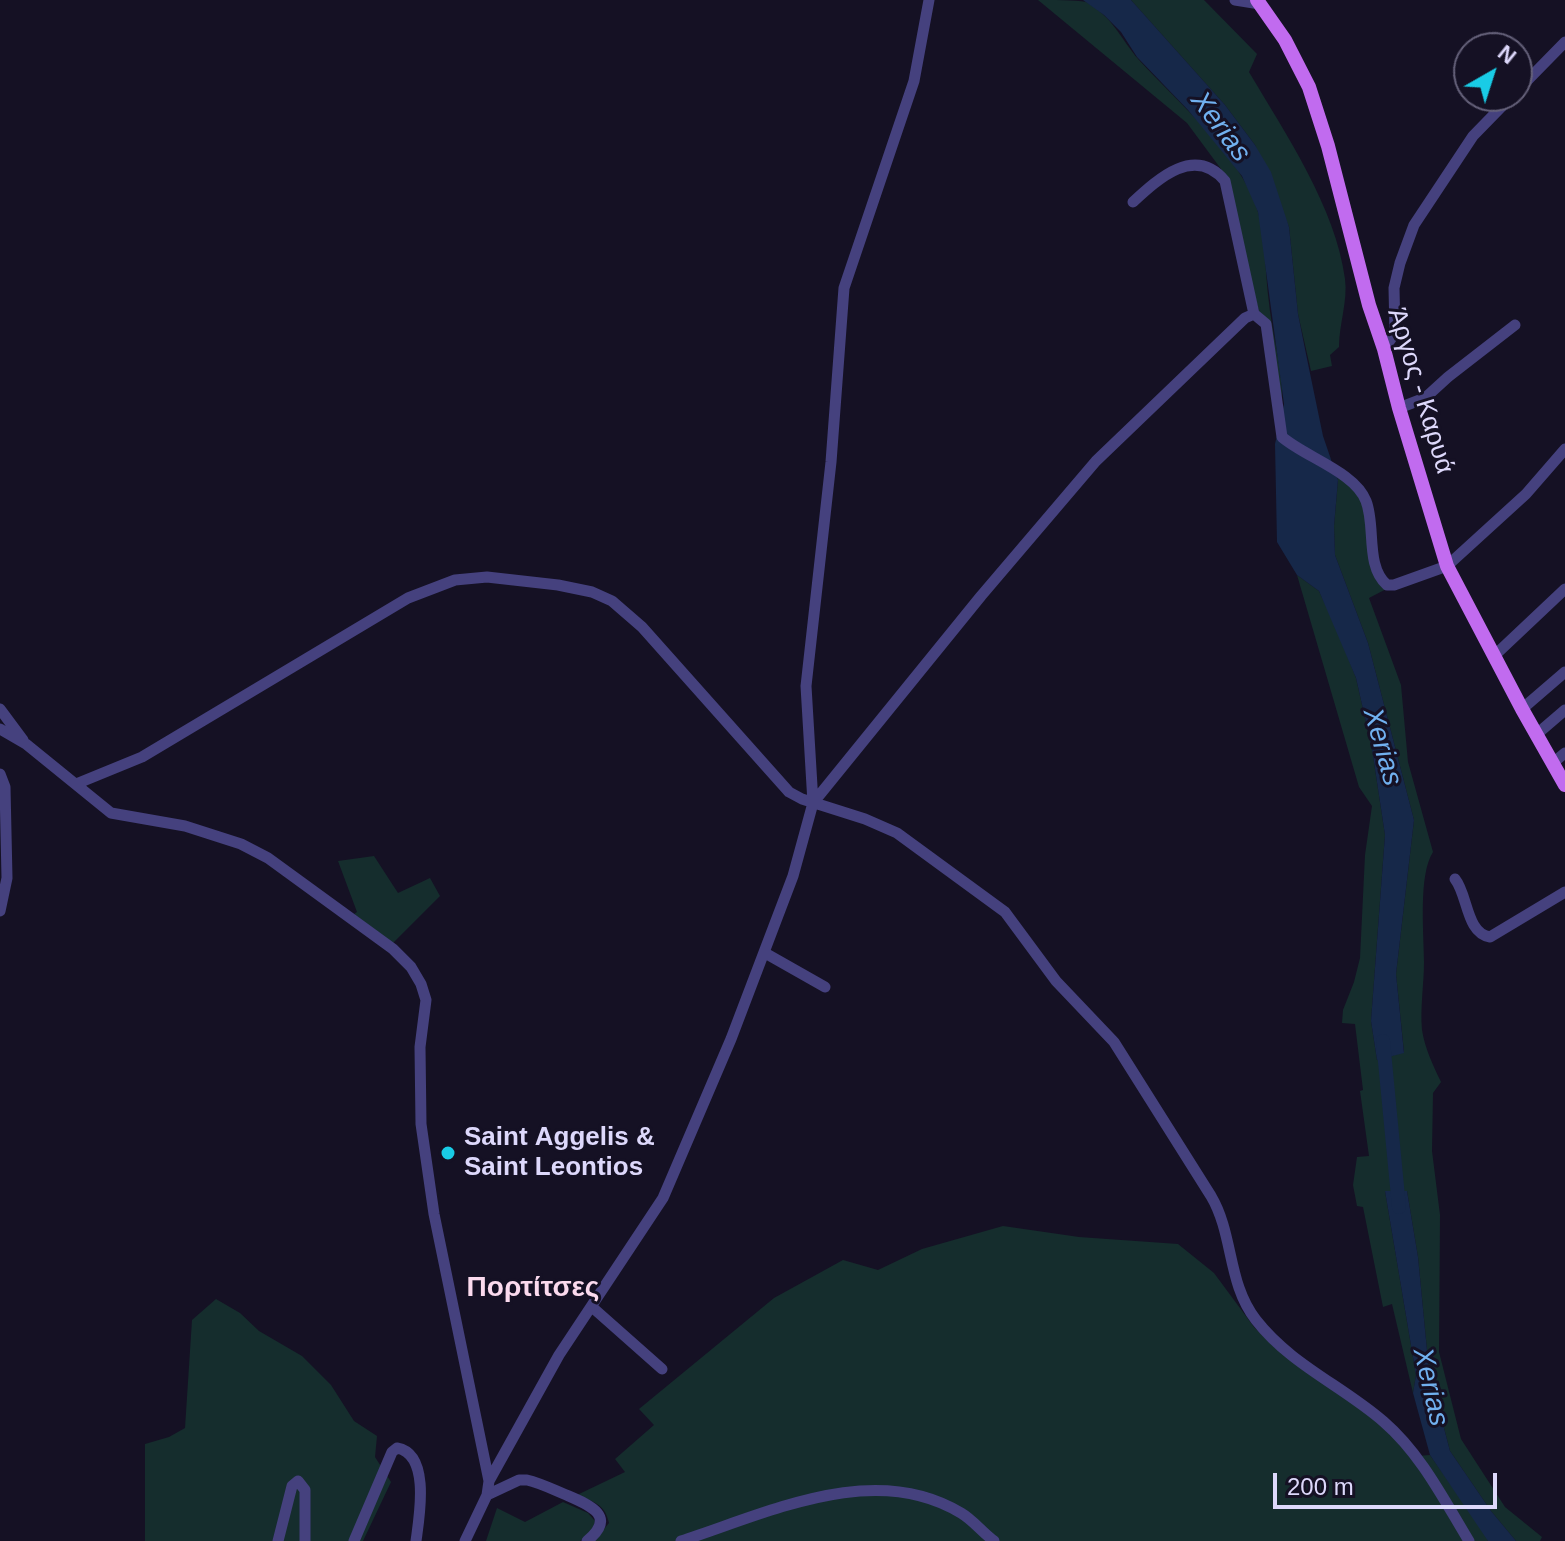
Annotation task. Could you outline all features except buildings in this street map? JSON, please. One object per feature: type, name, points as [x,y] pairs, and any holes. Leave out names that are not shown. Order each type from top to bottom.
[{"type":"main road","name":"Άργος - Καρυά","points":[[1258,2],[1285,40],[1309,87],[1328,146],[1369,305],[1447,566],[1522,709],[1537,734],[1559,758],[1565,783]]},
{"type":"street","points":[[489,1481],[559,1355],[663,1198],[790,886],[813,803],[806,686],[831,462],[844,288],[910,93],[929,0]]},
{"type":"street","points":[[1235,0],[1258,2]]},
{"type":"street","points":[[1533,75],[1565,42]]},
{"type":"street","points":[[1384,349],[1395,333],[1394,288],[1414,225],[1473,136],[1496,112]]},
{"type":"street","points":[[1133,202],[1163,177],[1181,167],[1210,167],[1225,181],[1254,314],[1266,324],[1282,437],[1344,476],[1366,500],[1377,572],[1387,585],[1447,566],[1526,494],[1565,449]]},
{"type":"street","points":[[813,803],[981,596],[1096,461],[1245,318],[1254,314]]},
{"type":"street","points":[[1399,408],[1425,398],[1515,325]]},
{"type":"street","points":[[76,784],[142,757],[408,598],[455,580],[487,577],[558,585],[592,592],[619,605],[780,783],[797,797],[897,833],[1010,916],[1056,981],[1114,1042],[1211,1196],[1222,1216],[1235,1281],[1251,1313],[1296,1361],[1368,1409],[1395,1432],[1426,1472],[1469,1541]]},
{"type":"street","points":[[1494,656],[1565,589]]},
{"type":"street","points":[[1522,709],[1565,672]]},
{"type":"street","points":[[0,709],[26,744]]},
{"type":"street","points":[[1537,734],[1565,710]]},
{"type":"street","points":[[0,729],[26,744],[111,813],[185,826],[216,835],[268,858],[393,949],[416,975],[426,1000],[419,1087],[426,1163],[489,1481],[487,1495],[465,1541]]},
{"type":"street","points":[[0,774],[5,787],[7,878],[0,911]]},
{"type":"street","points":[[1455,879],[1479,933],[1490,937],[1565,892]]},
{"type":"street","points":[[765,953],[825,987]]},
{"type":"street","points":[[592,1307],[662,1369]]},
{"type":"street","points":[[354,1541],[392,1452],[397,1448],[404,1449],[412,1457],[417,1468],[422,1496],[416,1541]]},
{"type":"street","points":[[487,1495],[519,1480],[527,1480],[587,1504],[601,1522],[599,1531],[587,1541]]},
{"type":"street","points":[[278,1541],[292,1486],[298,1481],[305,1490],[305,1541]]},
{"type":"street","points":[[681,1541],[799,1502],[849,1491],[881,1489],[937,1501],[963,1514],[994,1541]]},
{"type":"green space","points":[[1038,0],[1086,2],[1096,8],[1139,60],[1223,150],[1250,191],[1263,234],[1269,303],[1281,379],[1280,423],[1261,318],[1221,169],[1187,123]]},
{"type":"green space","points":[[1131,0],[1204,0],[1257,54],[1249,72],[1307,172],[1340,252],[1345,296],[1339,347],[1330,355],[1332,366],[1311,371],[1298,314],[1289,227],[1255,145],[1225,105]]},
{"type":"green space","points":[[1331,463],[1354,480],[1362,494],[1371,525],[1377,572],[1394,585],[1369,598],[1401,685],[1408,762],[1433,852],[1428,862],[1424,890],[1422,1021],[1427,1050],[1441,1082],[1433,1093],[1432,1151],[1440,1215],[1439,1352],[1461,1439],[1505,1507],[1542,1537],[1540,1541],[1516,1541],[1491,1511],[1450,1451],[1429,1371],[1418,1257],[1407,1191],[1385,1191],[1416,1375],[1413,1393],[1392,1304],[1383,1307],[1363,1207],[1357,1206],[1353,1185],[1357,1157],[1369,1156],[1355,1024],[1342,1023],[1343,1010],[1360,958],[1365,855],[1372,806],[1359,787],[1297,575],[1319,591],[1336,627],[1356,678],[1372,749],[1385,835],[1371,1021],[1377,1060],[1404,1052],[1396,974],[1414,820],[1368,643],[1335,555],[1338,480]]},
{"type":"green space","points":[[374,856],[398,893],[430,878],[440,896],[392,944],[354,914],[357,912],[338,861]]},
{"type":"green space","points":[[1003,1226],[1079,1237],[1178,1244],[1214,1273],[1254,1327],[1275,1348],[1377,1418],[1402,1442],[1468,1541],[594,1541],[609,1523],[607,1517],[598,1504],[577,1495],[625,1472],[615,1459],[654,1425],[639,1409],[774,1298],[843,1260],[878,1270],[922,1249]]},
{"type":"green space","points":[[216,1299],[240,1313],[259,1331],[302,1356],[331,1385],[354,1421],[377,1436],[375,1457],[391,1482],[363,1541],[145,1541],[145,1444],[169,1437],[185,1428],[192,1320]]},
{"type":"green space","points":[[1430,1455],[1488,1541],[1469,1541],[1416,1456]]},
{"type":"green space","points":[[563,1502],[588,1513],[595,1521],[592,1532],[580,1541],[486,1541],[497,1508],[525,1522]]},
{"type":"water","points":[[1083,0],[1131,0],[1225,105],[1255,145],[1271,172],[1289,227],[1298,314],[1323,436],[1338,480],[1335,555],[1368,643],[1414,820],[1396,974],[1404,1053],[1377,1060],[1371,1021],[1385,835],[1372,749],[1356,678],[1319,591],[1297,575],[1277,542],[1275,444],[1284,404],[1258,212],[1242,176],[1188,110],[1137,57],[1121,32]]},
{"type":"water","points":[[1385,1191],[1407,1191],[1418,1257],[1429,1371],[1450,1451],[1491,1511],[1516,1541],[1488,1541],[1430,1455],[1413,1393],[1416,1375]]},
{"type":"waterway","name":"Xerias","points":[[1383,1041],[1399,1207]]},
{"type":"place","name":"Saint Aggelis & Saint Leontios","points":[[448,1153]]},
{"type":"district","name":"Πορτίτσες","points":[[533,1288]]}]
